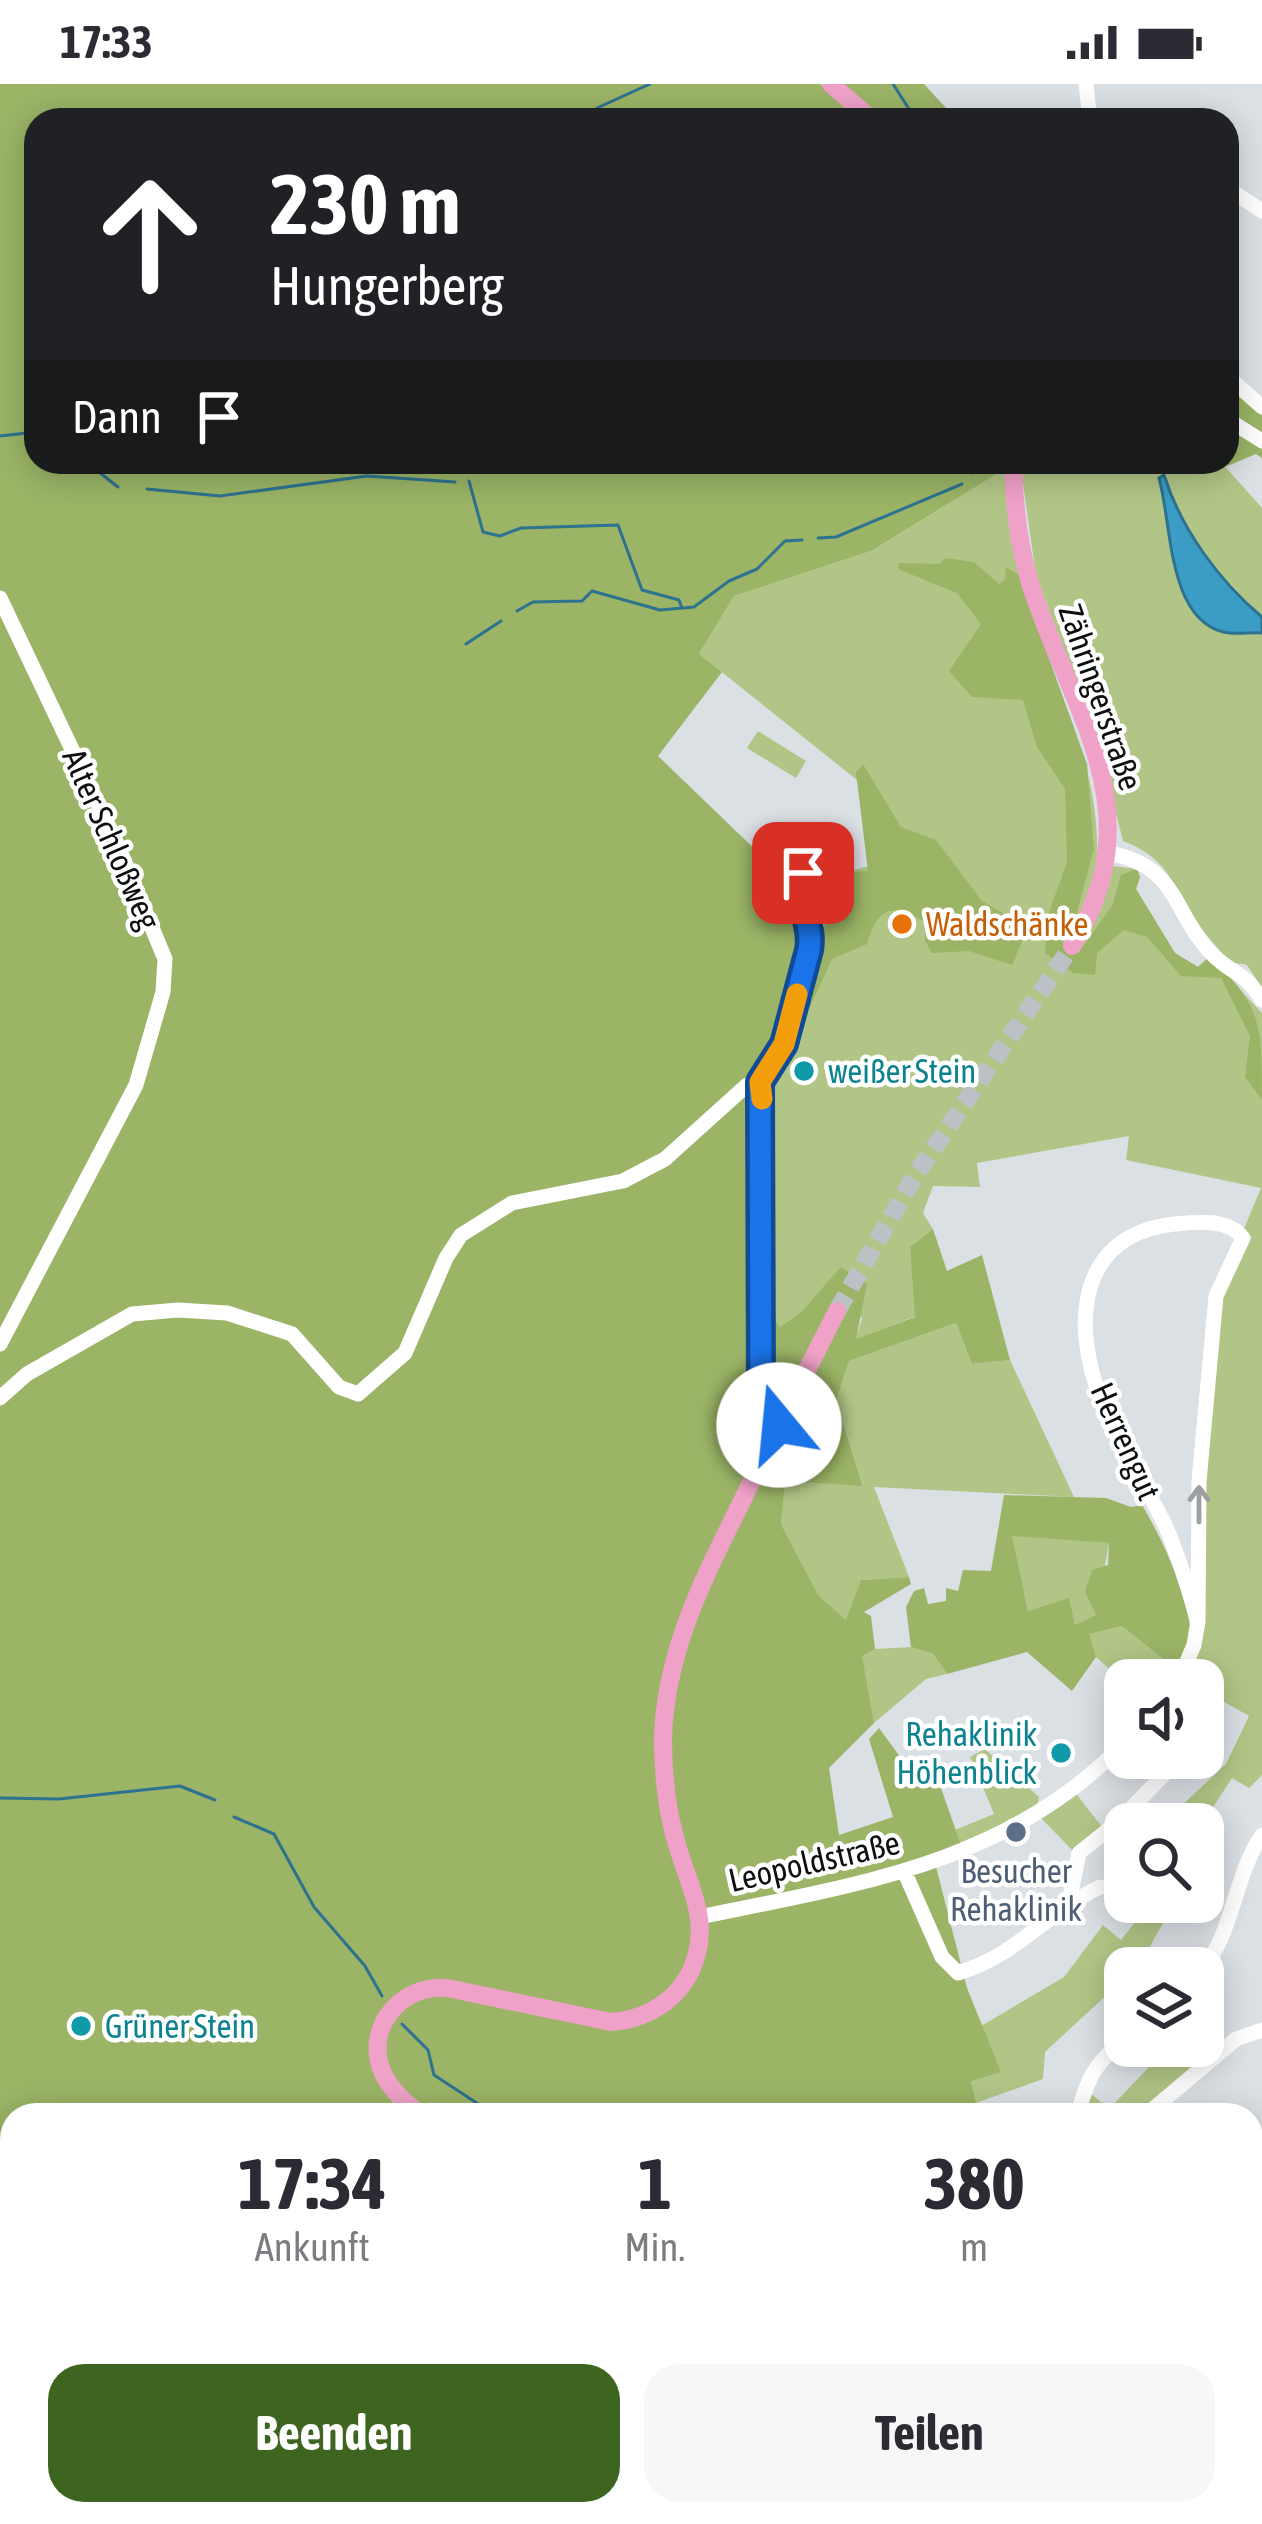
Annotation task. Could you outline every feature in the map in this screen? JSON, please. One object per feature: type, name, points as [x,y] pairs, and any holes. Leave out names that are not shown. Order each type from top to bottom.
[{"type":"main road","points":[[831,84],[858,108]]},
{"type":"main road","name":"Zähringerstraße","points":[[1013,474],[1016,515],[1035,597],[1103,776],[1109,814],[1108,853],[1094,906],[1072,946]]},
{"type":"main road","points":[[699,1917],[668,1803],[663,1737],[668,1692],[691,1607],[837,1311]]},
{"type":"main road","name":"Leopoldstraße","points":[[408,2103],[391,2087],[378,2058],[382,2026],[400,2001],[419,1990],[447,1988],[599,2021],[634,2018],[656,2009],[682,1985],[698,1953],[699,1917]]},
{"type":"street","points":[[1239,387],[1262,407]]},
{"type":"street","name":"Alter Schloßweg","points":[[0,598],[118,846],[165,959],[163,992],[136,1085],[0,1344]]},
{"type":"street","points":[[1108,853],[1151,866],[1215,958],[1248,978],[1262,1000]]},
{"type":"street","points":[[779,1425],[767,1415],[761,1393],[760,1082],[784,1044],[812,938]]},
{"type":"street","points":[[0,1398],[27,1374],[132,1314],[178,1310],[227,1313],[292,1334],[339,1387],[358,1394],[405,1353],[446,1258],[461,1235],[512,1203],[623,1181],[665,1159],[747,1085],[760,1082]]},
{"type":"street","name":"Herrengut","points":[[1217,1223],[1236,1229],[1243,1238],[1216,1296],[1210,1340],[1199,1481],[1198,1621],[1166,1529],[1101,1400],[1088,1345],[1084,1298],[1094,1272],[1113,1249],[1140,1229],[1217,1223]]},
{"type":"street","points":[[1188,1659],[1198,1621]]},
{"type":"street","name":"Leopoldstraße","points":[[699,1917],[905,1873],[956,1855],[1033,1816],[1089,1780],[1104,1764]]},
{"type":"street","points":[[1069,1902],[1079,1853],[1160,1779]]},
{"type":"street","points":[[1216,1947],[1250,1853],[1262,1835]]},
{"type":"street","points":[[905,1873],[943,1957],[958,1973],[1025,1942],[1069,1902],[1100,1887]]},
{"type":"street","points":[[1160,2103],[1236,2038],[1262,2030]]},
{"type":"street","points":[[1080,2103],[1085,2083],[1104,2058]]},
{"type":"green space","points":[[0,84],[820,84],[850,108],[24,108],[24,474],[997,474],[871,551],[734,596],[699,654],[722,672],[658,756],[792,885],[804,939],[760,1092],[761,1302],[780,1327],[801,1312],[841,1267],[867,1284],[856,1339],[915,1317],[910,1247],[933,1229],[947,1271],[982,1255],[1010,1360],[972,1364],[956,1323],[849,1361],[836,1400],[863,1486],[785,1481],[781,1524],[818,1595],[846,1620],[861,1580],[909,1577],[911,1584],[864,1612],[871,1616],[875,1649],[862,1656],[874,1723],[829,1768],[839,1835],[893,1817],[869,1739],[879,1728],[917,1780],[936,1774],[961,1845],[934,1859],[967,1988],[1001,2072],[971,2081],[976,2103],[0,2103]]},
{"type":"green space","points":[[842,84],[924,84],[946,108],[850,108]]},
{"type":"green space","points":[[1239,395],[1262,415],[1262,458],[1256,454],[1239,461]]},
{"type":"green space","points":[[997,474],[1005,474],[1018,570],[1090,785],[1097,864],[1137,869],[1136,889],[1175,953],[1198,967],[1209,957],[1262,1013],[1262,1775],[1249,1788],[1232,1778],[1216,1803],[1184,1803],[1210,1779],[1224,1779],[1224,1766],[1249,1716],[1224,1702],[1224,1659],[1189,1659],[1194,1645],[1216,1296],[1261,1188],[1126,1160],[1129,1136],[977,1163],[980,1187],[933,1186],[923,1213],[933,1229],[910,1247],[916,1316],[855,1340],[862,1319],[841,1268],[801,1312],[779,1328],[765,1309],[762,1091],[774,1066],[821,880],[885,861],[857,780],[699,654],[734,596],[871,551]]},
{"type":"green space","points":[[1022,474],[1232,474],[1262,508],[1262,988],[1247,965],[1229,962],[1210,939],[1158,862],[1123,841],[1096,734],[1036,576]]},
{"type":"green space","points":[[945,558],[974,562],[999,584],[1005,579],[1006,567],[1019,575],[1087,764],[1094,849],[1069,942],[1081,949],[1112,906],[1121,875],[1137,869],[1136,889],[1175,953],[1198,967],[1209,957],[1249,1003],[1259,1035],[1262,1100],[1245,1077],[1250,1036],[1221,978],[1181,976],[1147,937],[1124,930],[1097,953],[1095,975],[1073,973],[1045,953],[1049,912],[1067,863],[1065,789],[1037,747],[1023,700],[972,697],[949,671],[981,624],[957,593],[898,569],[899,563],[940,564]]},
{"type":"green space","points":[[758,731],[806,761],[796,778],[747,748]]},
{"type":"green space","points":[[863,764],[901,827],[936,840],[982,901],[1028,928],[1012,965],[969,951],[932,953],[925,941],[925,922],[903,912],[888,912],[876,922],[867,944],[832,959],[805,1018],[799,1010],[826,922],[819,875],[868,871],[856,773]]},
{"type":"green space","points":[[956,1323],[972,1364],[1010,1360],[1074,1497],[874,1487],[909,1577],[861,1580],[847,1621],[818,1596],[781,1524],[784,1481],[863,1485],[836,1399],[849,1361]]},
{"type":"green space","points":[[1004,1495],[1106,1498],[1131,1507],[1142,1505],[1175,1572],[1194,1645],[1185,1659],[1163,1659],[1122,1626],[1089,1634],[1096,1657],[1072,1691],[1027,1652],[947,1674],[933,1654],[911,1647],[906,1607],[914,1591],[924,1588],[928,1604],[946,1601],[946,1588],[958,1591],[963,1570],[991,1571]],"holes":[[[1012,1536],[1109,1543],[1108,1565],[1092,1570],[1085,1592],[1096,1615],[1075,1625],[1069,1598],[1028,1611]]]},
{"type":"green space","points":[[1011,1535],[1109,1543],[1096,1615],[1075,1626],[1068,1599],[1028,1611]]},
{"type":"green space","points":[[1122,1626],[1163,1659],[1104,1659],[1104,1664],[1096,1657],[1088,1634]]},
{"type":"green space","points":[[911,1647],[933,1654],[947,1674],[926,1679],[874,1723],[861,1655],[875,1649]]},
{"type":"green space","points":[[985,1749],[1039,1797],[1037,1809],[961,1845],[955,1830],[994,1814],[970,1757]]},
{"type":"green space","points":[[1074,1791],[1102,1827],[1074,1852],[1040,1817]]},
{"type":"green space","points":[[1134,1923],[1163,1923],[1150,1947],[1104,1947],[1104,1997],[1045,2052],[1043,2079],[976,2103],[971,2080],[1000,2071],[981,2026],[1064,1977],[1103,1925],[1121,1940]]},
{"type":"green space","points":[[1149,2067],[1197,2067],[1153,2103],[1115,2103]]},
{"type":"green space","points":[[1089,2092],[1102,2103],[1084,2103]]},
{"type":"water","points":[[1164,475],[1203,553],[1262,617],[1262,633],[1223,632],[1191,608],[1175,566],[1159,478]]},
{"type":"waterway","points":[[597,108],[650,84]]},
{"type":"waterway","points":[[893,84],[908,108]]},
{"type":"waterway","points":[[0,436],[24,433]]},
{"type":"waterway","points":[[101,474],[118,487]]},
{"type":"waterway","points":[[147,489],[220,496],[367,476],[455,482]]},
{"type":"waterway","points":[[469,481],[483,532],[500,536],[521,528],[618,525],[642,590],[679,600],[682,608]]},
{"type":"waterway","points":[[818,538],[836,537],[962,484]]},
{"type":"waterway","points":[[517,611],[533,602],[582,601],[592,591],[660,610],[694,607],[729,581],[757,569],[785,541],[802,540]]},
{"type":"waterway","points":[[466,644],[501,621]]},
{"type":"waterway","points":[[0,1798],[59,1799],[180,1786],[215,1800]]},
{"type":"waterway","points":[[234,1817],[274,1834],[314,1907],[365,1966],[382,1996]]},
{"type":"waterway","points":[[402,2024],[428,2050],[434,2075],[477,2103]]},
{"type":"tunnel","points":[[837,1311],[914,1177],[1072,946]]},
{"type":"slow traffic","points":[[762,1099],[760,1082],[784,1044],[797,994]]},
{"type":"place","name":"Waldschänke","points":[[902,924]]},
{"type":"place","name":"weißer Stein","points":[[804,1071]]},
{"type":"place","name":"Rehaklinik Höhenblick","points":[[1061,1753]]},
{"type":"place","name":"Besucher Rehaklinik","points":[[1016,1832]]},
{"type":"place","name":"Grüner Stein","points":[[81,2026]]},
{"type":"route","points":[[779,1425],[767,1415],[761,1393],[760,1082],[784,1044],[812,938],[800,896],[803,873]]}]
